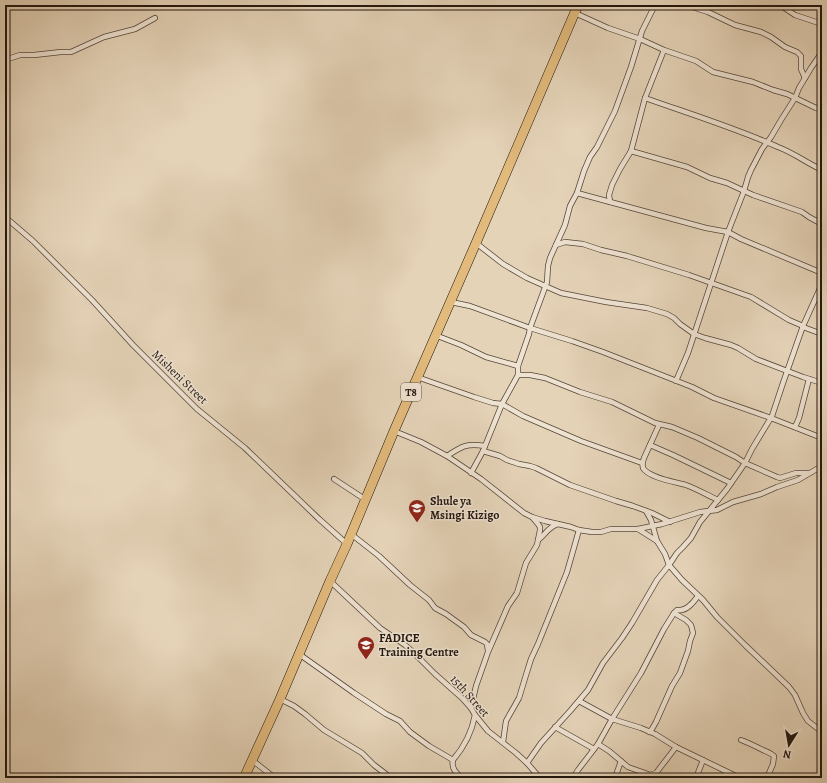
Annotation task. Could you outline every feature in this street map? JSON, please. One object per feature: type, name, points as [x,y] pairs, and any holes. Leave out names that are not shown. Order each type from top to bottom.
[{"type":"highway","name":"T8","points":[[244,778],[280,699],[366,500],[394,431],[576,9]]},
{"type":"street","points":[[471,473],[484,449],[502,404],[518,375],[518,366],[530,328],[546,286],[550,258],[565,225],[570,206],[577,193],[590,157],[597,147],[615,111],[640,39],[655,5]]},
{"type":"street","points":[[686,5],[708,12],[736,25],[761,32],[785,47],[797,52],[800,56],[800,69],[805,78]]},
{"type":"street","points":[[780,5],[789,7],[795,15],[822,24]]},
{"type":"street","points":[[576,9],[608,28],[696,61],[713,72],[753,82],[787,94],[822,110]]},
{"type":"street","points":[[5,60],[20,55],[71,52],[104,37],[136,29],[155,18]]},
{"type":"street","points":[[610,202],[612,185],[631,151],[645,98],[664,50]]},
{"type":"street","points":[[676,381],[688,353],[728,232],[751,170],[762,149],[795,98],[805,78],[822,52]]},
{"type":"street","points":[[645,98],[755,137],[787,150],[822,170]]},
{"type":"street","points":[[631,151],[687,168],[710,178],[727,183],[744,191],[802,212],[822,224]]},
{"type":"street","points":[[577,193],[706,228],[728,232],[741,239],[822,273]]},
{"type":"street","name":"Misheni Street","points":[[5,217],[33,241],[92,300],[133,345],[197,409],[245,448],[347,544]]},
{"type":"street","points":[[556,244],[573,242],[587,245],[689,275],[751,297],[789,320],[822,334]]},
{"type":"street","points":[[476,243],[503,264],[527,278],[561,293],[657,310],[674,318],[694,334],[731,345],[756,359],[809,379],[822,382]]},
{"type":"street","points":[[527,763],[554,727],[588,690],[657,580],[677,553],[691,538],[708,511],[718,500],[745,463],[771,418],[803,327],[822,284]]},
{"type":"street","points":[[816,296],[822,299]]},
{"type":"street","points":[[450,302],[477,308],[530,328],[603,352],[692,387],[714,398],[822,438]]},
{"type":"street","points":[[436,336],[486,356],[518,366]]},
{"type":"street","points":[[518,375],[530,375],[545,378],[612,402],[647,420],[659,425],[672,427],[693,436],[778,478],[810,473]]},
{"type":"street","points":[[418,377],[474,397],[493,403],[502,404],[526,418],[642,463]]},
{"type":"street","points":[[795,427],[799,418],[809,379]]},
{"type":"street","points":[[659,425],[642,463],[643,468],[664,480],[688,486],[718,500]]},
{"type":"street","points":[[394,431],[421,442],[447,456],[487,484],[524,513],[532,517],[592,532],[602,532],[612,529],[638,529],[670,522],[700,512],[717,510],[733,502],[761,494],[798,480],[822,466]]},
{"type":"street","points":[[447,456],[469,444],[484,449],[507,460],[536,468],[570,485],[633,506],[670,522]]},
{"type":"street","points":[[650,446],[673,455],[731,483]]},
{"type":"street","points":[[334,480],[366,500]]},
{"type":"street","points":[[646,511],[657,541],[666,554],[669,565],[682,580],[704,600],[717,617],[788,687],[795,695],[808,721],[822,732]]},
{"type":"street","points":[[471,708],[476,686],[488,652],[508,606],[517,593],[526,563],[538,540],[540,527],[532,517]]},
{"type":"street","points":[[538,540],[552,526],[558,524]]},
{"type":"street","points":[[638,529],[657,541]]},
{"type":"street","points":[[503,742],[506,721],[519,698],[531,659],[565,576],[580,530]]},
{"type":"street","points":[[351,534],[379,556],[410,585],[429,600],[435,608],[464,627],[471,635],[485,642],[487,644],[488,652]]},
{"type":"street","name":"15th Street","points":[[330,581],[380,628],[414,652],[435,674],[462,698],[488,731],[527,763],[540,778]]},
{"type":"street","points":[[573,778],[596,746],[641,673],[674,613],[677,610],[685,610],[698,596]]},
{"type":"street","points":[[649,732],[656,722],[672,686],[680,673],[693,633],[691,624],[674,613]]},
{"type":"street","points":[[299,654],[354,693],[386,714],[400,721],[410,732],[429,746],[453,760]]},
{"type":"street","points":[[280,699],[294,706],[324,730],[362,753],[374,765],[392,778]]},
{"type":"street","points":[[578,701],[612,719],[641,728],[662,738],[676,747],[739,778]]},
{"type":"street","points":[[462,778],[453,768],[453,760],[462,748],[471,731],[475,715]]},
{"type":"street","points":[[554,727],[609,751],[628,767],[645,776],[656,773],[676,747]]},
{"type":"street","points":[[741,740],[752,743],[774,756],[773,764],[767,778]]},
{"type":"street","points":[[252,760],[275,778]]},
{"type":"street","points":[[696,778],[703,760]]},
{"type":"street","points":[[615,778],[621,762]]},
{"type":"place","name":"Shule ya Msingi Kizigo","points":[[417,523]]},
{"type":"place","name":"FADICE Training Centre","points":[[366,660]]}]
